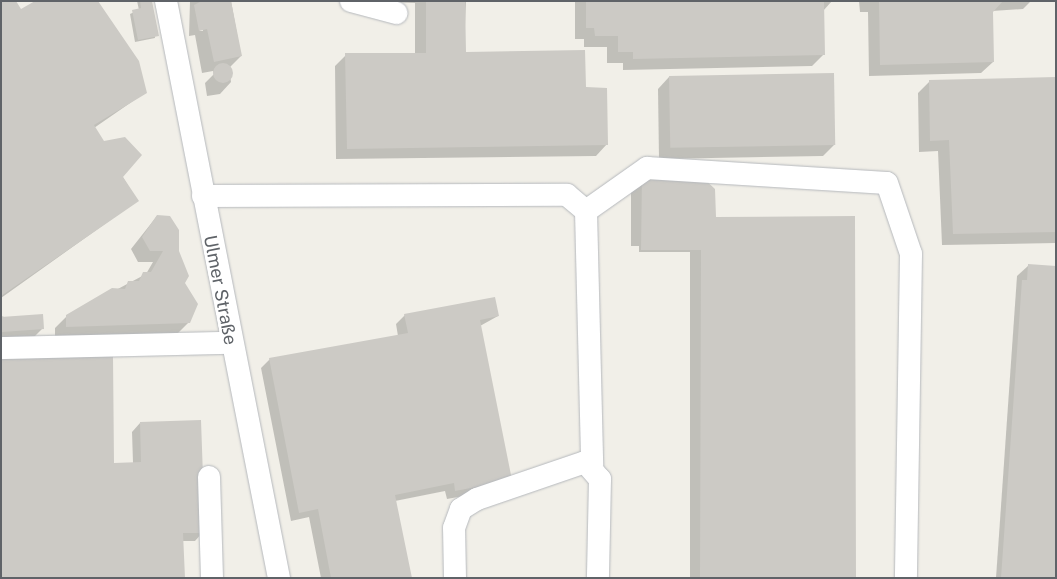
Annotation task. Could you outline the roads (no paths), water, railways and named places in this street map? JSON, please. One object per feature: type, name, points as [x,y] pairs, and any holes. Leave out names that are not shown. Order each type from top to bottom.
[{"type":"street","name":"Ulmer Straße","points":[[166,1],[230,343],[278,578]]},
{"type":"street","points":[[351,1],[396,13]]},
{"type":"street","points":[[586,211],[647,168],[887,183],[911,254],[906,578]]},
{"type":"street","points":[[203,196],[567,195],[586,211],[592,466],[600,479],[598,578]]},
{"type":"street","points":[[1,348],[230,343]]},
{"type":"street","points":[[455,578],[454,528],[461,509],[576,462],[592,466]]},
{"type":"street","points":[[209,477],[212,578]]}]
